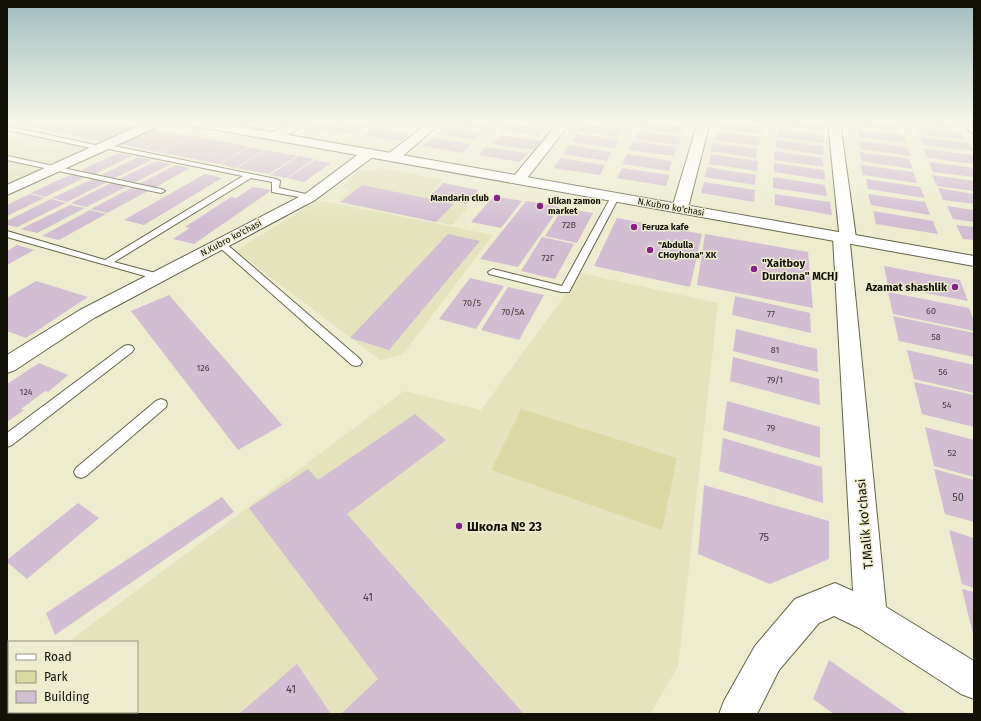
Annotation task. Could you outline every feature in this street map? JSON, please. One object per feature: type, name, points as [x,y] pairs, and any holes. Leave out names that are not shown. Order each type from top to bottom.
[{"type":"street","points":[[7,191],[84,156]]},
{"type":"street","name":"N.Kubro ko'chasi","points":[[7,366],[87,314],[310,197],[365,156]]},
{"type":"street","name":"N.Kubro ko'chasi","points":[[385,156],[974,260]]},
{"type":"street","points":[[519,179],[538,156]]},
{"type":"street","points":[[680,208],[695,156]]},
{"type":"street","name":"T.Malik ko'chasi","points":[[837,156],[845,237],[871,616]]},
{"type":"street","points":[[737,714],[767,658],[807,611],[835,599],[871,616],[974,681]]},
{"type":"lane","points":[[148,156],[276,181],[276,190],[310,197]]},
{"type":"lane","points":[[7,158],[161,192]]},
{"type":"lane","points":[[106,263],[250,175]]},
{"type":"lane","points":[[493,272],[565,290],[615,197]]},
{"type":"lane","points":[[7,234],[159,277]]},
{"type":"lane","points":[[221,244],[356,362]]},
{"type":"lane","points":[[7,441],[128,349]]},
{"type":"lane","points":[[81,472],[161,404]]},
{"type":"shaded area","points":[[7,156],[74,156],[7,184]]},
{"type":"shaded area","points":[[377,167],[443,180],[427,197],[469,206],[452,225],[337,202],[351,190],[342,187],[360,169],[371,171]]},
{"type":"shaded area","points":[[318,200],[493,235],[402,355],[380,360],[236,251]]},
{"type":"shaded area","name":"Школа № 23","points":[[581,273],[718,303],[678,667],[650,714],[88,714],[138,713],[138,641],[69,641],[404,391],[481,410]]},
{"type":"green space","points":[[521,409],[677,458],[662,530],[491,470]]},
{"type":"building","points":[[113,156],[132,156],[95,174],[81,170]]},
{"type":"building","points":[[177,156],[213,156],[203,161]]},
{"type":"building","points":[[214,156],[234,156],[219,164],[204,161]]},
{"type":"building","points":[[235,156],[256,156],[235,168],[220,164]]},
{"type":"building","points":[[257,156],[297,156],[269,174],[237,168]]},
{"type":"building","points":[[299,156],[314,159],[286,178],[270,175]]},
{"type":"building","points":[[482,156],[526,156],[520,162]]},
{"type":"building","points":[[573,156],[609,156],[607,161]]},
{"type":"building","points":[[626,156],[638,156],[672,161],[669,171],[622,164]]},
{"type":"building","points":[[711,156],[722,156],[758,161],[757,171],[709,164]]},
{"type":"building","points":[[741,156],[756,156],[756,158]]},
{"type":"building","points":[[774,156],[806,156],[822,158],[824,167],[774,160]]},
{"type":"building","points":[[860,156],[885,156],[909,159],[913,169],[862,161]]},
{"type":"building","points":[[927,156],[974,156],[974,164],[928,158]]},
{"type":"building","points":[[138,157],[152,160],[115,178],[101,175]]},
{"type":"building","points":[[560,158],[605,165],[600,175],[554,168]]},
{"type":"building","points":[[315,160],[331,163],[304,182],[287,178]]},
{"type":"building","points":[[156,161],[171,164],[134,183],[119,179]]},
{"type":"building","points":[[929,162],[974,168],[974,177],[933,172]]},
{"type":"building","points":[[774,163],[824,170],[825,180],[774,172]]},
{"type":"building","points":[[176,165],[190,168],[154,188],[139,184]]},
{"type":"building","points":[[860,165],[913,172],[917,183],[863,175]]},
{"type":"building","points":[[707,167],[756,175],[755,185],[704,177]]},
{"type":"building","points":[[622,168],[670,175],[666,186],[617,178]]},
{"type":"building","points":[[74,173],[88,176],[45,197],[31,193]]},
{"type":"building","points":[[205,174],[222,178],[144,225],[124,220]]},
{"type":"building","points":[[932,175],[974,181],[974,191],[937,186]]},
{"type":"building","points":[[773,177],[825,185],[827,196],[773,188]]},
{"type":"building","points":[[95,178],[109,181],[67,202],[52,198]]},
{"type":"building","points":[[866,179],[920,187],[925,198],[868,189]]},
{"type":"building","points":[[113,182],[128,186],[86,207],[71,203]]},
{"type":"building","points":[[704,182],[755,190],[754,202],[701,193]]},
{"type":"building","points":[[443,183],[479,190],[466,204],[429,197]]},
{"type":"building","points":[[362,185],[454,204],[436,222],[341,202]]},
{"type":"building","points":[[133,187],[148,191],[107,213],[91,209]]},
{"type":"building","points":[[253,187],[272,190],[194,244],[173,239],[190,228],[185,227],[231,197],[236,198]]},
{"type":"building","points":[[938,188],[974,194],[974,204],[943,200]]},
{"type":"building","points":[[30,194],[44,198],[7,216],[7,205]]},
{"type":"building","points":[[775,194],[830,202],[832,215],[775,205]]},
{"type":"building","points":[[868,194],[925,202],[930,215],[871,205]]},
{"type":"building","points":[[494,196],[522,201],[501,228],[471,222]]},
{"type":"building","points":[[51,199],[66,203],[17,227],[7,225],[7,221]]},
{"type":"building","points":[[526,201],[560,207],[518,267],[480,259]]},
{"type":"building","points":[[70,205],[85,208],[37,233],[21,229]]},
{"type":"building","points":[[947,206],[974,210],[974,222],[953,219]]},
{"type":"building","points":[[563,208],[593,213],[577,243],[545,236]]},
{"type":"building","points":[[90,210],[106,214],[59,240],[42,236]]},
{"type":"building","points":[[873,211],[933,221],[938,234],[876,224]]},
{"type":"building","name":"\"Abdulla CHoyhona\" XK","points":[[617,218],[702,234],[690,287],[594,266]]},
{"type":"building","points":[[956,225],[974,227],[974,240],[963,239]]},
{"type":"building","points":[[448,234],[480,241],[389,350],[350,338]]},
{"type":"building","name":"\"Xaitboy Durdona\" MCHJ","points":[[705,234],[808,252],[813,308],[697,285]]},
{"type":"building","points":[[542,237],[574,244],[555,279],[521,271]]},
{"type":"building","points":[[17,245],[34,250],[7,265],[7,251]]},
{"type":"building","points":[[884,266],[960,280],[968,301],[888,286]]},
{"type":"building","points":[[470,278],[504,286],[476,329],[439,319]]},
{"type":"building","points":[[36,281],[88,297],[26,338],[7,331],[7,298]]},
{"type":"building","points":[[508,287],[544,295],[519,340],[481,330]]},
{"type":"building","points":[[888,292],[969,308],[974,321],[974,331],[893,314]]},
{"type":"building","points":[[169,295],[282,425],[238,450],[131,311]]},
{"type":"building","points":[[735,296],[810,313],[811,333],[732,315]]},
{"type":"building","points":[[893,316],[974,333],[974,357],[899,341]]},
{"type":"building","points":[[736,329],[817,349],[818,372],[733,351]]},
{"type":"building","points":[[907,350],[974,365],[974,393],[914,379]]},
{"type":"building","points":[[733,357],[819,379],[820,405],[730,381]]},
{"type":"building","points":[[39,363],[68,375],[48,392],[45,391],[21,409],[24,410],[7,422],[7,384]]},
{"type":"building","points":[[914,382],[974,395],[974,427],[922,414]]},
{"type":"building","points":[[727,401],[820,427],[820,458],[723,430]]},
{"type":"building","points":[[415,414],[446,440],[347,514],[524,714],[341,714],[378,679],[249,508],[308,469],[318,480]]},
{"type":"building","points":[[925,427],[974,440],[974,477],[934,466]]},
{"type":"building","points":[[723,438],[822,467],[823,503],[719,471]]},
{"type":"building","points":[[934,469],[974,480],[974,522],[945,514]]},
{"type":"building","points":[[704,485],[829,521],[829,559],[770,584],[698,554]]},
{"type":"building","points":[[222,497],[234,512],[55,635],[46,613]]},
{"type":"building","points":[[78,503],[99,518],[27,579],[7,562],[7,560]]},
{"type":"building","points":[[949,530],[974,538],[974,588],[962,584]]},
{"type":"building","points":[[962,589],[974,592],[974,634],[973,634]]},
{"type":"building","points":[[829,660],[907,714],[834,714],[813,699]]},
{"type":"building","points":[[297,664],[331,714],[239,714]]},
{"type":"place","name":"Mandarin club","points":[[497,198]]},
{"type":"place","name":"Ulkan zamon market","points":[[540,206]]},
{"type":"place","name":"Feruza kafe","points":[[634,227]]},
{"type":"place","name":"\"Abdulla CHoyhona\" XK","points":[[650,250]]},
{"type":"place","name":"\"Xaitboy Durdona\" MCHJ","points":[[754,269]]},
{"type":"place","name":"Azamat shashlik","points":[[955,287]]},
{"type":"place","name":"Школа № 23","points":[[459,526]]}]
